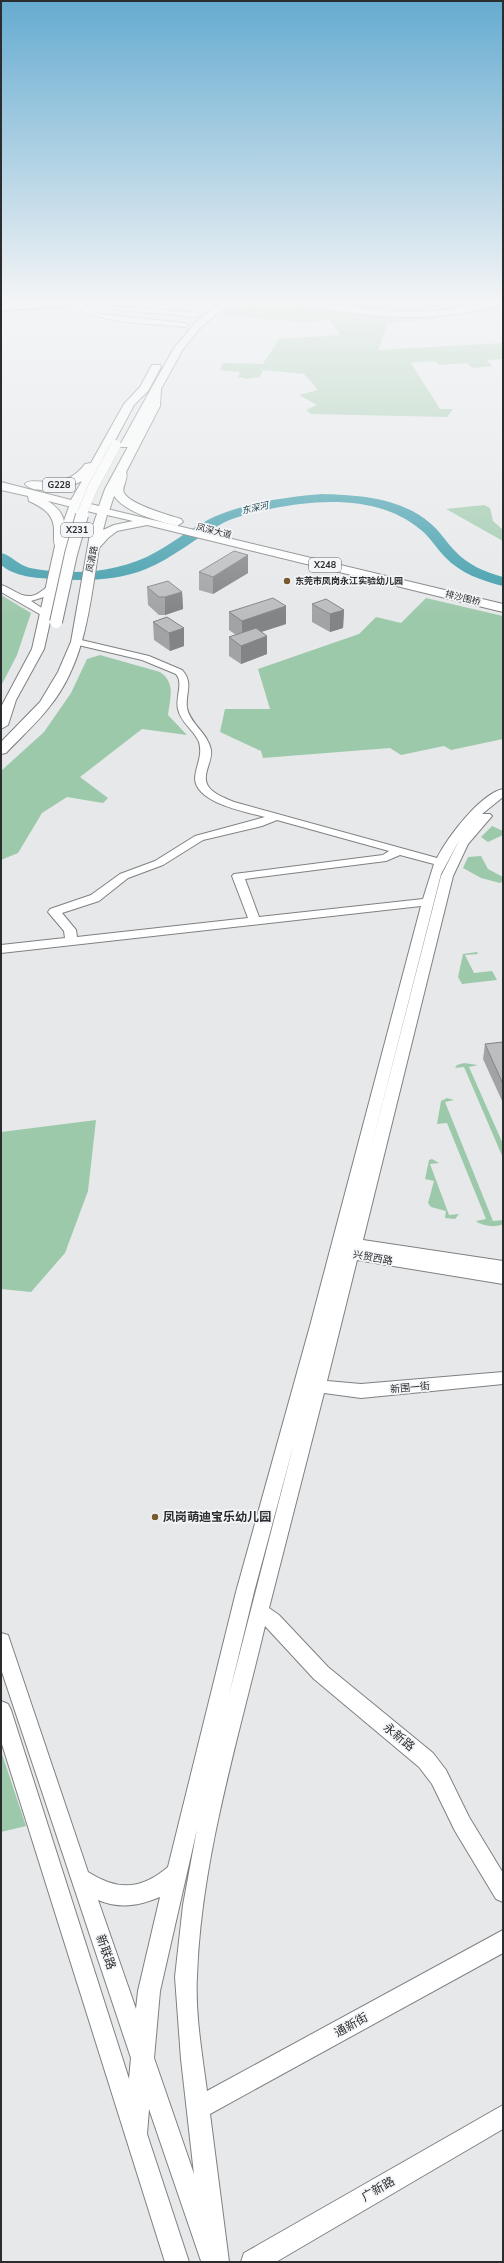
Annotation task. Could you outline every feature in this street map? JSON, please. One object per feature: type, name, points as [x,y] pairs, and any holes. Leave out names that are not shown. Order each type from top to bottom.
[{"type":"highway","name":"凤清路","points":[[76,501],[129,405]]},
{"type":"highway","name":"凤清路","points":[[104,508],[120,471],[155,405]]},
{"type":"highway","name":"G228","points":[[1,479],[42,486],[71,483],[83,476],[93,460],[103,452]]},
{"type":"highway","points":[[120,471],[121,478],[117,489],[118,494],[124,499],[172,524]]},
{"type":"highway","name":"凤深大道","points":[[1,479],[104,508]]},
{"type":"highway","points":[[1,486],[30,496],[52,509],[60,522],[58,536],[61,546]]},
{"type":"highway","name":"凤深大道","points":[[1,486],[76,501]]},
{"type":"main road","name":"凤清路","points":[[73,600],[92,513],[138,405]]},
{"type":"main road","name":"凤清路","points":[[23,724],[58,658],[72,546],[82,513],[96,482],[146,405]]},
{"type":"main road","name":"凤清路","points":[[2,724],[10,700],[38,649],[61,546],[76,501]]},
{"type":"main road","name":"凤清路","points":[[1,750],[48,698],[64,672],[77,642],[96,534],[104,508]]},
{"type":"main road","name":"凤深大道","points":[[104,508],[425,586]]},
{"type":"main road","points":[[95,546],[105,534],[119,527],[141,524],[172,524]]},
{"type":"main road","name":"排沙围桥","points":[[425,586],[503,601]]},
{"type":"main road","name":"排沙围桥","points":[[425,586],[503,608]]},
{"type":"main road","name":"凤清路","points":[[2,724],[21,701],[44,661],[62,622]]},
{"type":"street","points":[[1,588],[46,614]]},
{"type":"street","points":[[17,597],[27,599],[37,597],[45,594],[51,588]]},
{"type":"street","points":[[77,642],[162,664],[178,671],[185,682],[182,702],[183,711],[205,744],[205,756],[200,777],[202,786],[210,795],[219,800],[276,817],[440,862]]},
{"type":"street","points":[[217,2262],[191,2052],[186,1977],[192,1905],[210,1815],[260,1611],[318,1386],[348,1248],[428,902],[440,862],[446,849],[463,825],[503,792]]},
{"type":"street","points":[[135,2134],[142,2055],[150,1991],[176,1873],[245,1592],[348,1248],[449,870],[456,853],[471,830],[503,803]]},
{"type":"street","points":[[72,942],[70,930],[54,912],[95,898],[124,876],[159,863],[199,838],[258,824],[276,817]]},
{"type":"street","points":[[256,921],[238,876],[386,858],[398,851]]},
{"type":"street","points":[[1,949],[428,902]]},
{"type":"street","name":"兴贸西路","points":[[348,1248],[503,1268]]},
{"type":"street","name":"兴贸西路","points":[[348,1248],[503,1278]]},
{"type":"street","name":"新围一街","points":[[318,1386],[361,1391],[503,1378]]},
{"type":"street","name":"永新路","points":[[260,1611],[272,1621],[321,1673],[347,1696],[409,1744],[426,1760],[439,1777],[462,1824],[503,1892]]},
{"type":"street","name":"新联路","points":[[1,1641],[80,1879],[213,2262]]},
{"type":"street","points":[[1,1710],[177,2262]]},
{"type":"street","points":[[80,1879],[92,1888],[104,1893],[130,1897],[154,1890],[166,1883],[176,1873]]},
{"type":"street","name":"通新街","points":[[198,2108],[503,1941]]},
{"type":"street","name":"广新路","points":[[253,2262],[503,2116]]},
{"type":"green space","points":[[317,405],[437,405],[440,409],[453,409],[447,417],[311,414],[306,410]]},
{"type":"green space","points":[[484,505],[490,508],[493,521],[503,530],[503,541],[446,509]]},
{"type":"green space","points":[[1,595],[31,613],[17,655],[1,686]]},
{"type":"green space","points":[[426,598],[503,616],[503,739],[451,750],[444,746],[401,755],[390,748],[263,758],[261,751],[220,732],[225,709],[270,709],[258,669],[359,634],[376,617],[401,623]]},
{"type":"green space","points":[[100,655],[160,672],[165,676],[171,691],[168,715],[187,735],[142,729],[80,777],[108,798],[103,803],[67,797],[42,813],[18,853],[1,860],[1,771],[44,732],[71,693],[87,659]]},
{"type":"green space","points":[[492,826],[503,831],[503,835],[488,842],[481,837]]},
{"type":"green space","points":[[481,856],[488,869],[503,877],[503,881],[500,883],[481,878],[463,868],[468,857]]},
{"type":"green space","points":[[477,952],[478,954],[465,955],[474,973],[492,971],[497,980],[462,984],[458,977],[463,954]]},
{"type":"green space","points":[[464,1063],[478,1065],[469,1067],[503,1144],[503,1158],[464,1067],[455,1068],[457,1065]]},
{"type":"green space","points":[[447,1098],[454,1100],[445,1102],[493,1221],[503,1220],[503,1224],[489,1226],[476,1221],[486,1219],[447,1123],[437,1124],[441,1101]]},
{"type":"green space","points":[[96,1120],[88,1191],[65,1253],[31,1292],[1,1289],[1,1132]]},
{"type":"green space","points":[[432,1159],[439,1163],[430,1164],[449,1215],[459,1214],[455,1219],[445,1218],[446,1211],[431,1207],[428,1203],[434,1181],[425,1179],[429,1160]]},
{"type":"green space","points":[[1,1751],[26,1826],[1,1832]]},
{"type":"building","points":[[234,551],[248,555],[213,577],[199,572]]},
{"type":"building","points":[[168,581],[182,592],[165,597],[159,597],[147,587]]},
{"type":"building","points":[[273,598],[286,606],[242,621],[229,612]]},
{"type":"building","points":[[326,599],[344,610],[330,614],[312,604]]},
{"type":"building","points":[[167,617],[184,628],[169,633],[153,622]]},
{"type":"building","points":[[256,628],[267,636],[241,646],[229,637]]},
{"type":"building","points":[[503,1042],[503,1084],[485,1044]]},
{"type":"waterway","name":"东深河","points":[[1,557],[7,563],[18,569],[44,574],[80,575],[131,570],[161,555],[220,519],[243,511],[295,500],[322,498],[350,499],[376,503],[400,511],[426,527],[459,563],[484,576],[503,582]]},
{"type":"place","name":"东莞市凤岗永江实验幼儿园","points":[[287,581]]},
{"type":"place","name":"凤岗萌迪宝乐幼儿园","points":[[155,1517]]}]
